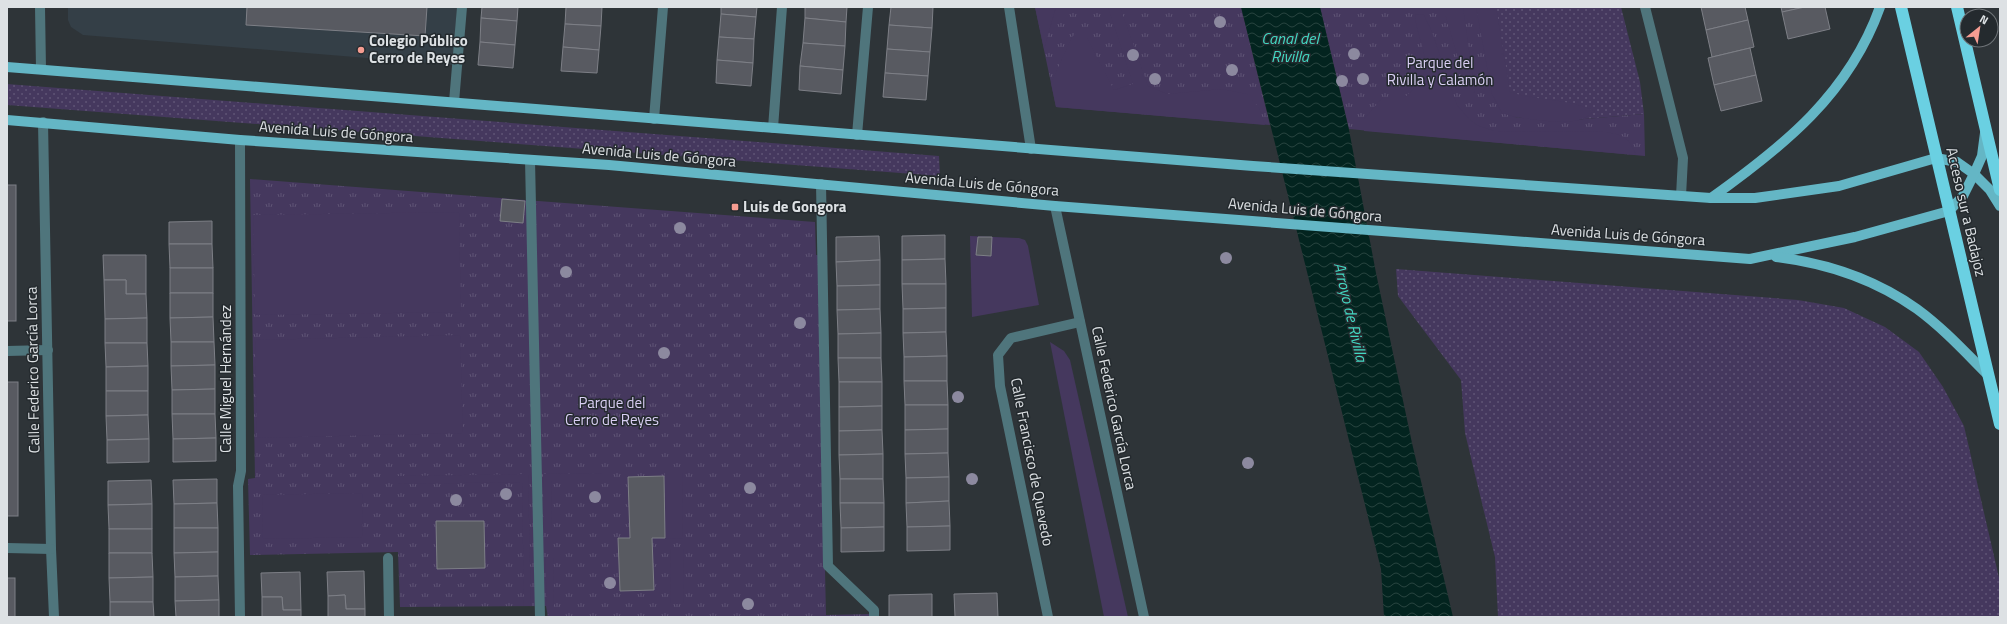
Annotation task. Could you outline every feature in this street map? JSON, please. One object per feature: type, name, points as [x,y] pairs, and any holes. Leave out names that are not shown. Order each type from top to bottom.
[{"type":"highway","name":"Acceso sur a Badajoz","points":[[1901,7],[2000,424]]},
{"type":"highway","points":[[1957,7],[2000,190]]},
{"type":"main road","points":[[1712,198],[1750,171],[1788,140],[1818,109],[1845,76],[1858,56],[1880,7]]},
{"type":"main road","points":[[7,67],[1031,149],[1712,198],[1755,198],[1839,186],[1936,158],[1957,162],[1974,174],[1990,190],[2000,206]]},
{"type":"main road","name":"Avenida Luis de Góngora","points":[[7,120],[240,140],[530,160],[821,184],[1055,206],[1750,259],[1855,237],[1949,212]]},
{"type":"main road","points":[[1949,212],[1963,196],[1982,156],[1986,126]]},
{"type":"main road","points":[[1766,256],[1796,259],[1826,266],[1858,277],[1887,290],[1917,309],[1948,335],[1988,375]]},
{"type":"street","points":[[40,7],[40,69]]},
{"type":"street","points":[[454,102],[462,7]]},
{"type":"street","points":[[654,119],[663,7]]},
{"type":"street","points":[[773,128],[782,7]]},
{"type":"street","points":[[858,135],[868,7]]},
{"type":"street","points":[[1009,7],[1031,149]]},
{"type":"street","points":[[1645,7],[1683,158],[1680,196]]},
{"type":"street","name":"Calle Federico García Lorca","points":[[44,122],[51,548],[54,617]]},
{"type":"street","name":"Calle Miguel Hernández","points":[[240,140],[241,471],[238,486],[240,617]]},
{"type":"street","points":[[530,160],[539,615]]},
{"type":"street","points":[[821,184],[828,566],[874,610],[874,617]]},
{"type":"street","name":"Calle Federico García Lorca","points":[[1055,206],[1144,617]]},
{"type":"street","name":"Calle Francisco de Quevedo","points":[[1048,617],[1000,386],[998,355],[1011,338],[1080,322]]},
{"type":"street","points":[[7,350],[48,350]]},
{"type":"street","points":[[7,548],[51,548]]},
{"type":"street","points":[[388,558],[389,617]]},
{"type":"shaded area","name":"Colegio Público Cerro de Reyes","points":[[68,7],[457,7],[453,65],[83,35],[71,27],[68,20]]},
{"type":"green space","points":[[1035,7],[1241,7],[1270,125],[1056,107]]},
{"type":"green space","points":[[1035,7],[1056,7],[1044,49]]},
{"type":"green space","points":[[1108,7],[1120,7],[1148,86],[1167,94],[1222,89],[1247,94],[1259,108],[1265,125],[1056,107],[1051,83],[1072,37],[1079,31],[1087,38],[1114,90],[1133,84]]},
{"type":"green space","name":"Parque del Rivilla y Calamón","points":[[1320,7],[1496,7],[1514,117],[1561,121],[1644,114],[1645,156],[1349,129]]},
{"type":"green space","points":[[1437,7],[1463,7],[1475,93],[1467,89],[1446,17]]},
{"type":"green space","points":[[1476,7],[1621,7],[1640,82],[1644,114],[1561,121],[1514,117]]},
{"type":"green space","points":[[1476,7],[1496,7],[1510,92],[1575,104],[1595,111],[1585,118],[1575,121],[1530,119],[1502,113],[1492,94]]},
{"type":"green space","points":[[1415,14],[1424,15],[1432,32],[1457,105],[1469,119],[1477,125],[1494,131],[1612,133],[1625,138],[1631,145],[1636,155],[1364,131],[1364,119],[1383,97],[1405,97],[1413,90],[1422,78],[1425,57]]},
{"type":"green space","points":[[7,84],[939,156],[940,176],[7,105]]},
{"type":"green space","name":"Parque del Cerro de Reyes","points":[[250,179],[815,222],[816,255],[818,255],[826,615],[872,614],[872,617],[548,617],[546,606],[400,607],[398,552],[250,555],[248,479],[255,478]]},
{"type":"green space","points":[[459,212],[461,312],[255,315],[253,215]]},
{"type":"green space","points":[[970,236],[1019,238],[1025,240],[1028,246],[1039,305],[972,317]]},
{"type":"green space","points":[[1396,269],[1798,300],[1844,308],[1885,327],[1919,352],[1943,387],[1964,426],[2000,582],[2000,617],[1498,617],[1495,557],[1465,433],[1461,380],[1398,296]]},
{"type":"green space","points":[[460,335],[463,433],[257,438],[255,340]]},
{"type":"green space","points":[[1050,342],[1064,351],[1070,360],[1128,617],[1104,617]]},
{"type":"green space","points":[[665,471],[682,471],[683,538],[665,539]]},
{"type":"green space","points":[[602,473],[602,481],[551,481],[552,528],[544,528],[543,474]]},
{"type":"green space","points":[[528,474],[531,606],[524,606],[522,482],[398,484],[398,476]]},
{"type":"green space","points":[[362,493],[363,537],[263,539],[262,495]]},
{"type":"green space","points":[[670,548],[683,548],[684,604],[671,604]]},
{"type":"green space","points":[[545,557],[553,557],[554,605],[547,606]]},
{"type":"water","name":"Canal del Rivilla","points":[[1241,7],[1320,7],[1349,130],[1376,273],[1412,443],[1453,617],[1384,617],[1381,569]]},
{"type":"building","points":[[247,7],[427,7],[425,36],[246,25]]},
{"type":"building","points":[[482,7],[518,7],[517,21],[481,18]]},
{"type":"building","points":[[566,7],[602,7],[601,26],[565,24]]},
{"type":"building","points":[[721,7],[757,7],[756,17],[721,14]]},
{"type":"building","points":[[805,7],[847,7],[846,22],[805,18]]},
{"type":"building","points":[[891,7],[933,7],[932,28],[889,25]]},
{"type":"building","points":[[1701,7],[1745,7],[1748,20],[1706,30]]},
{"type":"building","points":[[1781,7],[1805,7],[1782,12]]},
{"type":"building","points":[[1805,7],[1825,7],[1830,29],[1788,39],[1782,12]]},
{"type":"building","points":[[721,14],[756,17],[754,39],[719,37]]},
{"type":"building","points":[[481,18],[517,21],[515,45],[480,42]]},
{"type":"building","points":[[805,18],[846,22],[845,46],[803,43]]},
{"type":"building","points":[[1748,20],[1754,47],[1712,57],[1706,30]]},
{"type":"building","points":[[565,24],[601,26],[599,50],[563,47]]},
{"type":"building","points":[[889,25],[932,28],[930,52],[887,49]]},
{"type":"building","points":[[719,37],[754,39],[753,63],[717,60]]},
{"type":"building","points":[[480,42],[515,45],[513,68],[478,65]]},
{"type":"building","points":[[803,43],[845,46],[843,70],[800,66]]},
{"type":"building","points":[[563,47],[599,50],[597,73],[561,71]]},
{"type":"building","points":[[1750,48],[1756,75],[1714,85],[1708,58]]},
{"type":"building","points":[[887,49],[930,52],[928,76],[885,73]]},
{"type":"building","points":[[717,60],[753,63],[751,86],[716,83]]},
{"type":"building","points":[[800,66],[843,70],[841,94],[799,90]]},
{"type":"building","points":[[885,73],[928,76],[926,100],[883,97]]},
{"type":"building","points":[[1756,75],[1762,101],[1721,111],[1714,85]]},
{"type":"building","points":[[7,185],[16,185],[16,321],[7,321]]},
{"type":"building","points":[[502,199],[525,201],[523,223],[500,221]]},
{"type":"building","points":[[212,221],[212,244],[169,244],[169,222]]},
{"type":"building","points":[[945,235],[945,259],[902,260],[902,236]]},
{"type":"building","points":[[879,236],[880,260],[836,262],[836,237]]},
{"type":"building","points":[[978,237],[992,237],[991,256],[976,255]]},
{"type":"building","points":[[169,244],[212,244],[213,268],[170,268]]},
{"type":"building","points":[[103,255],[146,255],[146,294],[126,294],[126,280],[104,280]]},
{"type":"building","points":[[945,259],[946,284],[902,284],[902,260]]},
{"type":"building","points":[[880,260],[880,285],[837,286],[836,262]]},
{"type":"building","points":[[170,268],[213,268],[213,293],[170,293]]},
{"type":"building","points":[[104,280],[126,280],[126,294],[146,294],[147,318],[105,319]]},
{"type":"building","points":[[902,284],[946,284],[946,308],[903,309]]},
{"type":"building","points":[[880,285],[880,309],[837,310],[837,286]]},
{"type":"building","points":[[170,293],[213,293],[213,317],[170,318]]},
{"type":"building","points":[[946,308],[946,332],[903,333],[903,309]]},
{"type":"building","points":[[880,309],[881,333],[838,334],[837,310]]},
{"type":"building","points":[[213,317],[214,342],[171,342],[170,318]]},
{"type":"building","points":[[147,318],[147,343],[105,343],[105,319]]},
{"type":"building","points":[[946,332],[947,356],[904,357],[903,333]]},
{"type":"building","points":[[881,333],[881,358],[838,358],[838,334]]},
{"type":"building","points":[[171,342],[214,342],[215,365],[171,366]]},
{"type":"building","points":[[105,343],[147,343],[148,366],[106,367]]},
{"type":"building","points":[[947,356],[947,381],[904,381],[904,357]]},
{"type":"building","points":[[838,358],[881,358],[882,382],[839,382]]},
{"type":"building","points":[[215,365],[215,389],[172,390],[171,366]]},
{"type":"building","points":[[148,366],[148,391],[106,391],[106,367]]},
{"type":"building","points":[[904,381],[947,381],[948,405],[905,405]]},
{"type":"building","points":[[7,382],[18,382],[18,516],[7,516]]},
{"type":"building","points":[[839,382],[882,382],[882,406],[839,407]]},
{"type":"building","points":[[215,389],[215,414],[172,414],[172,390]]},
{"type":"building","points":[[106,391],[148,391],[148,415],[106,416]]},
{"type":"building","points":[[905,405],[948,405],[948,429],[905,430]]},
{"type":"building","points":[[882,406],[882,430],[839,431],[839,407]]},
{"type":"building","points":[[172,414],[215,414],[216,438],[173,439]]},
{"type":"building","points":[[148,415],[149,439],[107,440],[106,416]]},
{"type":"building","points":[[948,429],[948,453],[905,454],[905,430]]},
{"type":"building","points":[[882,430],[883,454],[839,455],[839,431]]},
{"type":"building","points":[[216,438],[216,461],[173,462],[173,439]]},
{"type":"building","points":[[149,439],[149,462],[107,463],[107,440]]},
{"type":"building","points":[[948,453],[949,477],[906,478],[905,454]]},
{"type":"building","points":[[883,454],[883,479],[840,479],[839,455]]},
{"type":"building","points":[[664,476],[665,538],[652,538],[654,590],[620,591],[618,538],[630,538],[628,477]]},
{"type":"building","points":[[949,477],[949,501],[906,503],[906,478]]},
{"type":"building","points":[[217,479],[217,503],[174,504],[173,480]]},
{"type":"building","points":[[840,479],[883,479],[884,503],[840,503]]},
{"type":"building","points":[[151,480],[152,504],[108,505],[108,481]]},
{"type":"building","points":[[949,501],[950,526],[907,527],[906,503]]},
{"type":"building","points":[[217,503],[218,528],[174,528],[174,504]]},
{"type":"building","points":[[840,503],[884,503],[884,527],[841,528]]},
{"type":"building","points":[[152,504],[152,529],[109,529],[108,505]]},
{"type":"building","points":[[436,521],[484,521],[485,568],[437,569]]},
{"type":"building","points":[[950,526],[950,550],[907,551],[907,527]]},
{"type":"building","points":[[884,527],[884,551],[841,552],[841,528]]},
{"type":"building","points":[[174,528],[218,528],[218,552],[174,553]]},
{"type":"building","points":[[109,529],[152,529],[152,553],[109,553]]},
{"type":"building","points":[[218,552],[218,576],[175,577],[174,553]]},
{"type":"building","points":[[109,553],[152,553],[153,577],[109,578]]},
{"type":"building","points":[[364,571],[365,609],[346,609],[345,595],[328,596],[327,572]]},
{"type":"building","points":[[300,572],[301,610],[283,610],[282,597],[262,597],[261,573]]},
{"type":"building","points":[[218,576],[219,600],[175,601],[175,577]]},
{"type":"building","points":[[153,577],[153,602],[110,602],[109,578]]},
{"type":"building","points":[[7,578],[15,578],[15,617],[7,617]]},
{"type":"building","points":[[997,593],[998,617],[955,617],[954,594]]},
{"type":"building","points":[[932,594],[932,617],[889,617],[889,595]]},
{"type":"building","points":[[345,595],[346,609],[365,609],[365,617],[328,617],[328,596]]},
{"type":"building","points":[[262,597],[282,597],[283,610],[301,610],[301,617],[262,617]]},
{"type":"building","points":[[219,600],[219,617],[176,617],[175,601]]},
{"type":"building","points":[[110,602],[153,602],[154,617],[110,617]]},
{"type":"place","name":"Colegio Público Cerro de Reyes","points":[[361,50]]},
{"type":"place","name":"Luis de Gongora","points":[[735,207]]},
{"type":"water label","name":"Arroyo de Rivilla","points":[[1351,312]]}]
